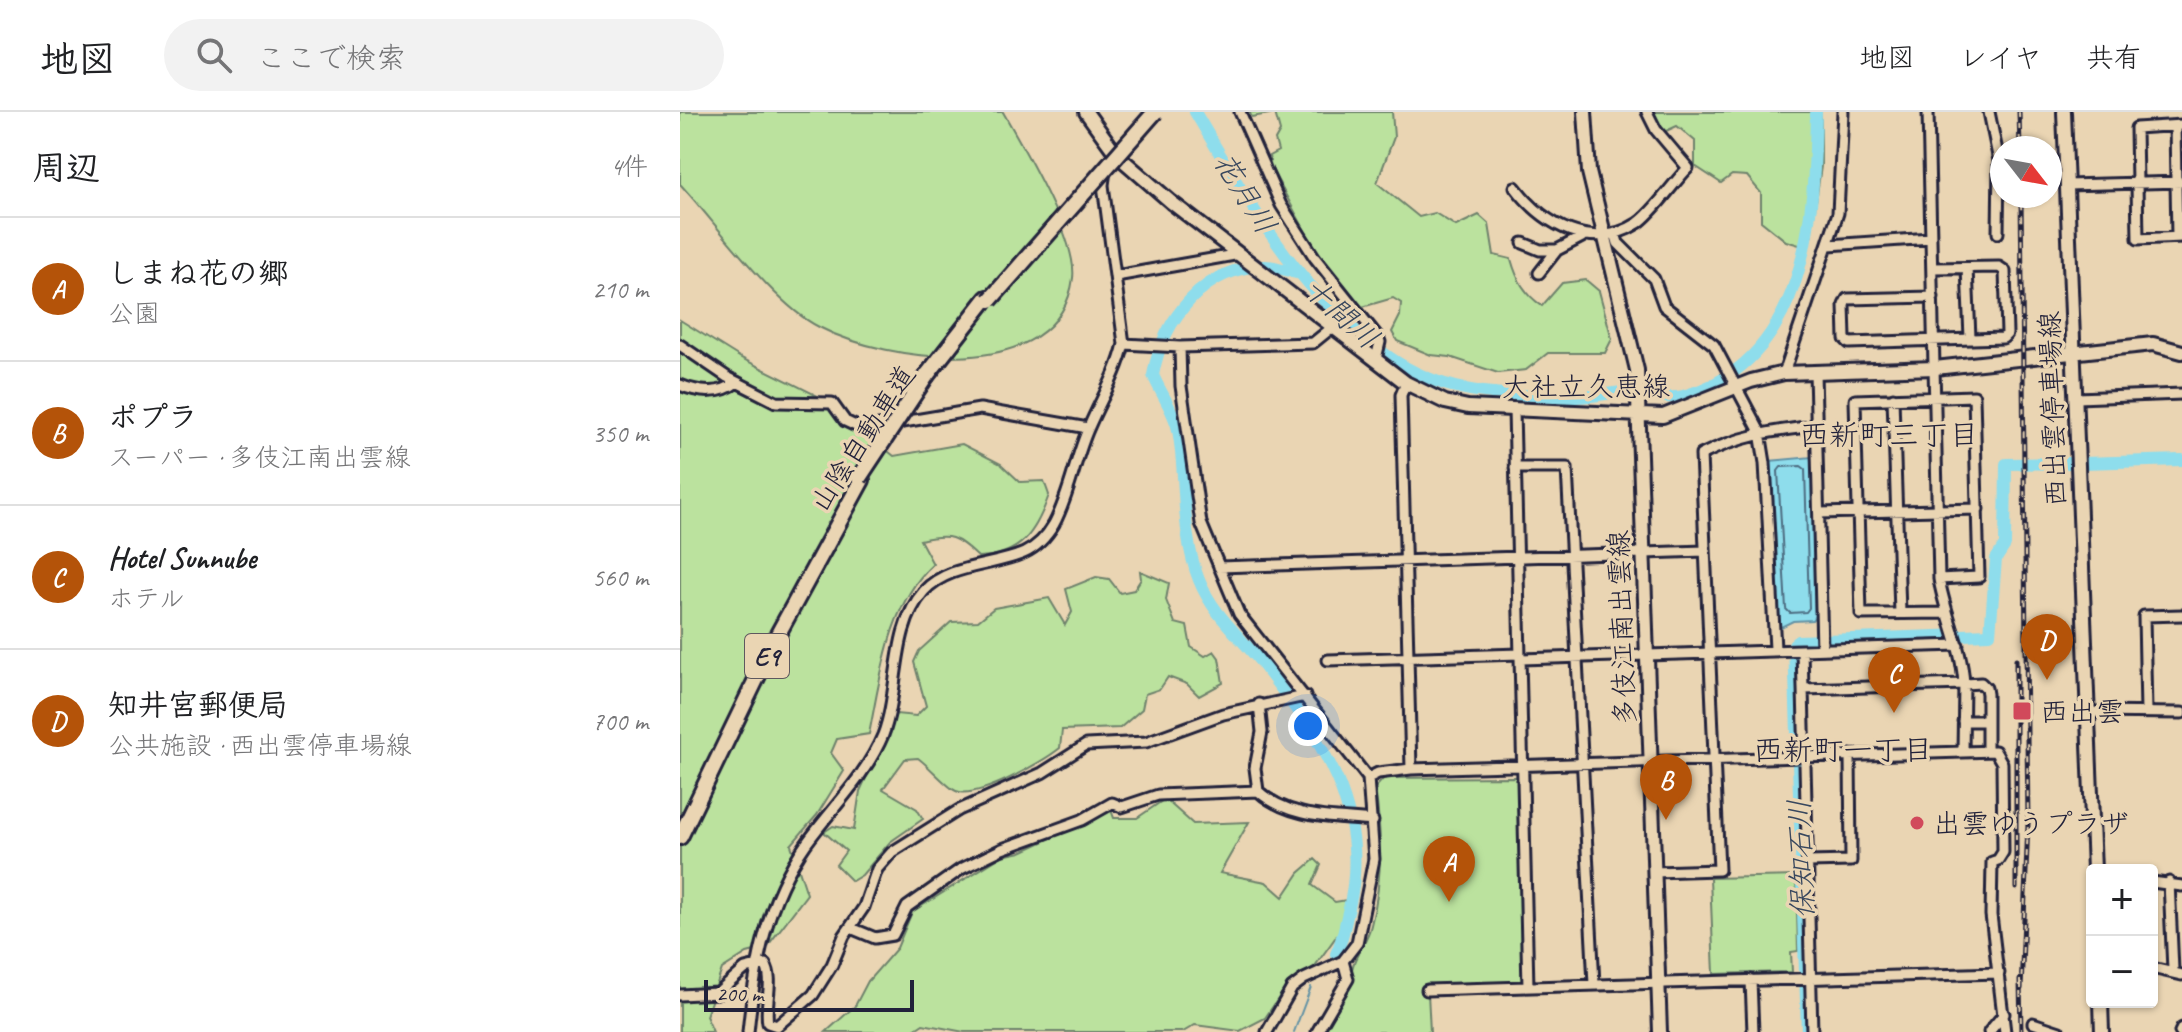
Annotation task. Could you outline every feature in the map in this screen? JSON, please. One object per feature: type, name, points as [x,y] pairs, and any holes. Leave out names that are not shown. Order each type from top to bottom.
[{"type":"highway","name":"山陰自動車道","points":[[680,825],[775,630],[861,479],[929,376],[989,299],[1153,112]]},
{"type":"highway","name":"山陰自動車道","points":[[680,837],[778,634],[861,479]]},
{"type":"main road","name":"大社立久恵線","points":[[1086,112],[1117,155],[1171,202],[1406,383],[1445,402],[1514,410],[1639,408],[1681,412],[1738,386],[1784,373],[1935,368],[2153,344],[2182,352]]},
{"type":"main road","name":"多伎江南出雲線","points":[[1585,112],[1589,172],[1610,234],[1637,381],[1660,1032]]},
{"type":"main road","name":"西出雲停車場線","points":[[2064,112],[2087,707]]},
{"type":"main road","points":[[2087,707],[2094,864]]},
{"type":"main road","points":[[2101,1008],[2102,1032]]},
{"type":"street","points":[[1240,112],[1281,205],[1315,258],[1378,337],[1380,342],[1376,359]]},
{"type":"street","points":[[1539,273],[1557,250],[1582,237],[1610,234],[1640,222],[1688,168],[1656,130],[1647,112]]},
{"type":"street","points":[[1784,373],[1829,245],[1842,187],[1843,112]]},
{"type":"street","points":[[1928,112],[1939,579],[1945,613],[1958,645],[1964,684],[1963,752]]},
{"type":"street","points":[[1989,112],[1999,161],[1998,233]]},
{"type":"street","points":[[2178,125],[2180,237],[2138,239],[2136,128],[2178,125]]},
{"type":"street","points":[[748,1032],[756,964],[773,902],[783,882],[869,761],[883,733],[911,611],[923,593],[943,577],[1028,552],[1047,535],[1059,511],[1088,428],[1112,382],[1124,344],[1103,185],[1107,167],[1117,155]]},
{"type":"street","points":[[2066,185],[2179,182]]},
{"type":"street","points":[[1515,187],[1531,207],[1582,237]]},
{"type":"street","points":[[1610,234],[1654,279],[1664,306],[1714,345],[1760,432],[1765,463],[1775,649]]},
{"type":"street","points":[[1829,245],[1931,238]]},
{"type":"street","points":[[1523,243],[1540,250],[1557,250]]},
{"type":"street","points":[[1116,276],[1240,254]]},
{"type":"street","points":[[1933,268],[1999,267],[2005,271],[2007,334],[2003,338],[1935,341],[1849,343],[1845,339],[1847,299],[1933,297]]},
{"type":"street","points":[[1967,268],[1970,338]]},
{"type":"street","points":[[1124,344],[1180,347],[1313,343],[1334,326]]},
{"type":"street","points":[[680,345],[737,382],[786,404],[832,403],[845,421],[862,429],[980,409],[1088,428]]},
{"type":"street","points":[[1180,347],[1181,386],[1201,523],[1239,614],[1368,778],[1374,859],[1365,916],[1357,943],[1343,961],[1298,983],[1267,1032]]},
{"type":"street","points":[[1815,372],[1822,649]]},
{"type":"street","points":[[680,385],[709,392],[726,390],[737,382]]},
{"type":"street","points":[[1406,383],[1401,395],[1411,769]]},
{"type":"street","points":[[2077,398],[2182,394]]},
{"type":"street","points":[[1939,579],[1979,577],[1974,396],[1855,400],[1861,614],[1945,613]]},
{"type":"street","points":[[1893,398],[1900,613]]},
{"type":"street","points":[[1514,410],[1528,987]]},
{"type":"street","points":[[1654,872],[1719,870],[1701,455],[1760,432],[1814,426]]},
{"type":"street","points":[[1515,468],[1567,468],[1580,765],[1594,984]]},
{"type":"street","points":[[1819,513],[1978,509]]},
{"type":"street","points":[[1219,567],[1705,551]]},
{"type":"street","points":[[2146,712],[2144,616],[2182,615]]},
{"type":"street","points":[[1328,660],[1711,654],[1775,649],[1958,645]]},
{"type":"street","points":[[1802,650],[1812,1032]]},
{"type":"street","points":[[1804,689],[1981,683],[1986,688],[1987,750]]},
{"type":"street","points":[[680,995],[718,993],[728,987],[737,974],[756,964],[765,964],[769,971],[766,1013],[768,1023],[777,1026],[813,995],[864,907],[877,869],[892,852],[959,810],[1042,773],[1086,745],[1146,742],[1171,736],[1203,720],[1259,704],[1305,696]]},
{"type":"street","points":[[1259,704],[1262,732],[1255,782],[1258,791],[1273,805],[1287,810],[1373,821]]},
{"type":"street","points":[[2087,707],[2182,713]]},
{"type":"street","points":[[1963,721],[1987,721]]},
{"type":"street","points":[[1368,778],[1378,773],[1411,769],[1987,750],[2000,755],[2003,852],[1998,860],[1992,862],[1991,915],[2005,1032]]},
{"type":"street","points":[[1808,862],[1851,861],[1850,755]]},
{"type":"street","points":[[851,928],[875,938],[893,935],[907,907],[961,869],[1002,849],[1082,820],[1112,803],[1122,807],[1158,795],[1258,791]]},
{"type":"street","points":[[2158,882],[2182,886]]},
{"type":"street","points":[[2158,969],[2178,973],[2169,882]]},
{"type":"street","points":[[1317,1032],[1348,979],[1343,961]]},
{"type":"street","points":[[1427,990],[1999,973]]},
{"type":"street","points":[[1751,980],[1753,1032]]},
{"type":"street","points":[[1989,1032],[2004,1014]]},
{"type":"street","points":[[2033,1023],[2060,1032]]},
{"type":"green space","points":[[680,112],[1003,112],[1047,194],[1067,241],[1073,278],[1061,313],[1037,337],[1004,351],[966,356],[925,356],[885,349],[819,327],[783,301],[680,184]]},
{"type":"green space","points":[[1249,112],[1392,112],[1394,137],[1377,183],[1419,217],[1435,213],[1456,226],[1479,215],[1489,224],[1494,255],[1511,259],[1522,286],[1542,306],[1562,283],[1586,280],[1599,291],[1612,339],[1605,353],[1548,353],[1526,370],[1498,373],[1450,357],[1431,355],[1397,341],[1392,332],[1400,316],[1401,303],[1393,298],[1362,307],[1320,258],[1271,168],[1269,156],[1278,151],[1275,140],[1280,131],[1275,113],[1252,117]]},
{"type":"green space","points":[[1651,112],[1821,112],[1821,166],[1811,238],[1799,245],[1786,241],[1761,221],[1761,193],[1747,176],[1732,175],[1721,183],[1695,166],[1695,141],[1677,126],[1664,132]]},
{"type":"green space","points":[[680,320],[741,358],[822,398],[894,456],[962,444],[1001,464],[1020,482],[1044,481],[1049,495],[1032,531],[1016,547],[1005,552],[978,557],[952,538],[920,540],[933,564],[918,581],[896,621],[869,734],[837,739],[831,753],[844,771],[817,815],[791,845],[807,894],[766,948],[747,953],[722,969],[706,1016],[713,1032],[680,1032]]},
{"type":"green space","points":[[1140,571],[1169,583],[1166,600],[1175,623],[1187,626],[1191,647],[1205,656],[1214,651],[1219,658],[1223,683],[1199,696],[1187,684],[1168,677],[1160,689],[1145,694],[1142,709],[1120,728],[1062,730],[1060,748],[1052,754],[1010,778],[979,790],[956,791],[918,758],[905,759],[883,789],[917,809],[923,819],[890,842],[862,875],[852,881],[836,865],[846,851],[824,832],[833,826],[854,830],[860,791],[896,714],[916,716],[926,706],[914,662],[919,651],[951,622],[978,621],[994,608],[1049,598],[1065,625],[1072,612],[1066,589],[1096,577],[1109,579],[1120,593],[1134,590],[1141,579]]},
{"type":"green space","points":[[1384,778],[1518,779],[1524,981],[1431,985],[1428,993],[1430,1032],[1321,1032],[1351,977],[1375,908],[1380,857],[1375,788]]},
{"type":"green space","points":[[1165,799],[1193,824],[1249,822],[1220,873],[1266,882],[1283,897],[1299,873],[1315,859],[1321,865],[1312,885],[1335,902],[1347,900],[1340,931],[1315,966],[1286,987],[1265,1018],[1240,1031],[1195,1025],[1183,1032],[964,1032],[923,1024],[911,1032],[826,1032],[855,1006],[868,981],[897,948],[912,912],[1002,856],[1021,852],[1111,810],[1114,818],[1137,818]]},
{"type":"green space","points":[[1796,876],[1798,951],[1791,952],[1792,972],[1714,974],[1710,878]]},
{"type":"water","points":[[1812,457],[1817,614],[1812,620],[1793,621],[1779,628],[1769,461]]},
{"type":"waterway","name":"十間川","points":[[1195,112],[1279,246],[1303,277],[1357,333],[1410,370],[1452,386],[1495,393],[1572,397],[1630,392],[1683,396],[1725,378],[1756,352],[1779,319],[1796,281],[1812,196],[1816,112]]},
{"type":"waterway","name":"十間川","points":[[1297,273],[1270,266],[1244,268],[1206,286],[1190,300],[1166,334],[1153,375],[1178,430],[1186,525],[1199,580],[1220,615],[1264,666],[1305,721],[1322,749],[1347,808],[1353,839],[1354,872],[1349,908],[1336,954]]},
{"type":"waterway","name":"保知石川","points":[[2083,463],[2182,460]]},
{"type":"waterway","name":"保知石川","points":[[1807,1032],[1794,644],[1798,641],[1990,634],[1996,559],[2005,545],[2006,464],[2074,463]]},
{"type":"waterway","name":"十間川","points":[[1294,1032],[1311,987]]},
{"type":"railway","points":[[2019,112],[2020,136]]},
{"type":"railway","points":[[2021,208],[2028,824],[2021,989]]},
{"type":"railway","points":[[2016,660],[2016,888]]},
{"type":"railway","points":[[2020,980],[2021,1032]]},
{"type":"place","name":"知井宮郵便局","points":[[2047,680]]},
{"type":"place","name":"西出雲","points":[[2022,711]]},
{"type":"place","name":"Hotel Sunnube","points":[[1894,713]]},
{"type":"place","name":"ポプラ","points":[[1666,820]]},
{"type":"place","name":"出雲ゆうプラザ","points":[[1917,823]]},
{"type":"place","name":"しまね花の郷","points":[[1449,902]]},
{"type":"district","name":"西新町三丁目","points":[[1889,435]]},
{"type":"district","name":"西新町一丁目","points":[[1843,750]]},
{"type":"water label","name":"花月川","points":[[1245,193]]}]
